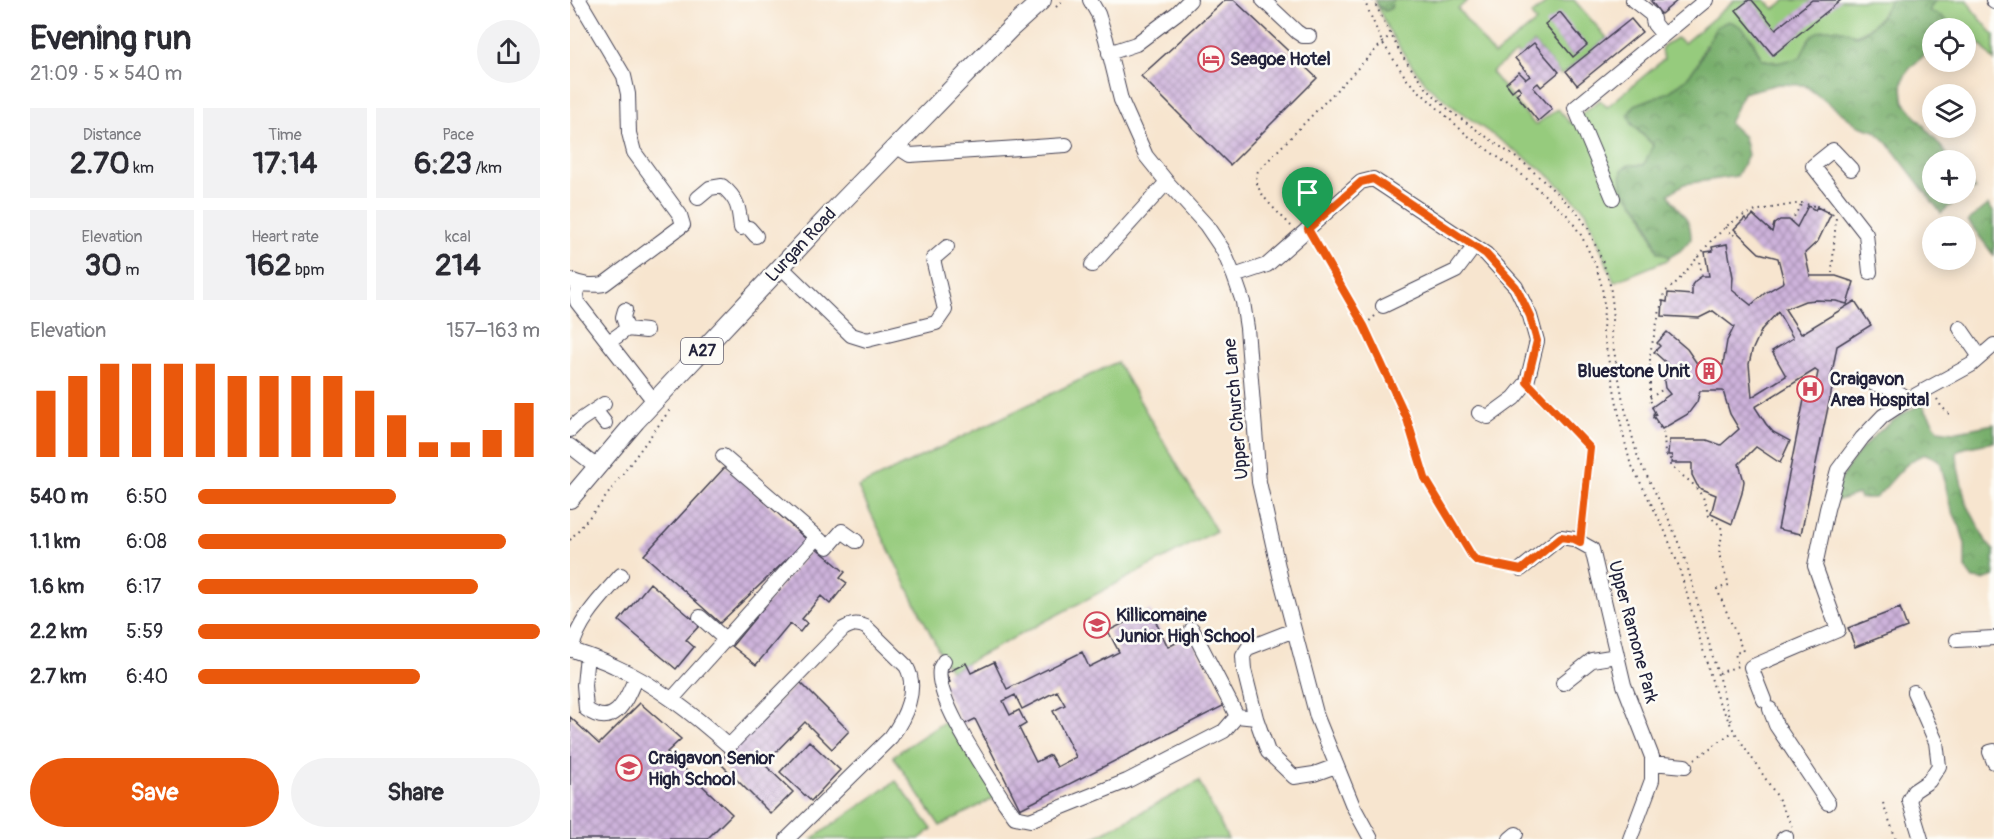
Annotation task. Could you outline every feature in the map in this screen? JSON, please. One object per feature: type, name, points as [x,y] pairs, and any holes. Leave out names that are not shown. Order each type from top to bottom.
[{"type":"main road","name":"Lurgan Road","points":[[570,499],[654,401],[896,146],[1010,29],[1049,4]]},
{"type":"street","points":[[579,0],[624,76],[628,94],[630,141],[634,152],[680,215],[683,225],[604,284],[592,286],[574,282],[577,302],[654,401]]},
{"type":"street","name":"Upper Church Lane","points":[[1090,0],[1098,14],[1121,100],[1132,129],[1146,156],[1206,225],[1222,250],[1243,302],[1259,482],[1294,630],[1317,717],[1353,806],[1371,839]]},
{"type":"street","points":[[1109,53],[1136,44],[1177,13],[1190,0]]},
{"type":"street","points":[[1263,0],[1297,32],[1303,36],[1309,36]]},
{"type":"street","points":[[1613,198],[1575,108],[1706,0]]},
{"type":"street","points":[[1636,3],[1646,21],[1654,24],[1663,35]]},
{"type":"street","points":[[896,146],[910,155],[1066,145]]},
{"type":"street","points":[[1851,169],[1833,150],[1814,166],[1866,234],[1870,272]]},
{"type":"street","points":[[1234,276],[1267,265],[1361,182],[1373,179],[1486,254],[1516,287],[1530,316],[1537,341],[1527,382],[1514,398],[1488,417],[1479,413]]},
{"type":"street","points":[[1092,265],[1167,182]]},
{"type":"street","points":[[698,198],[710,188],[722,186],[734,196],[749,231]]},
{"type":"street","points":[[781,267],[851,335],[867,340],[936,323],[945,310],[933,258],[947,247]]},
{"type":"street","points":[[1383,306],[1456,271],[1474,247]]},
{"type":"street","points":[[626,310],[623,317],[627,329]]},
{"type":"street","points":[[1960,328],[1980,357]]},
{"type":"street","points":[[609,342],[627,329],[646,331]]},
{"type":"street","points":[[1828,803],[1776,724],[1751,667],[1838,630],[1815,566],[1838,470],[1862,438],[1883,416],[1971,365],[1994,345]]},
{"type":"street","points":[[1874,384],[1891,388],[1909,399]]},
{"type":"street","points":[[570,430],[599,407],[605,423]]},
{"type":"street","points":[[570,446],[597,467]]},
{"type":"street","points":[[723,456],[828,547],[842,531],[856,541]]},
{"type":"street","points":[[672,699],[817,537]]},
{"type":"street","points":[[1521,570],[1561,537],[1580,542]]},
{"type":"street","name":"Upper Ramone Park","points":[[1580,542],[1592,549],[1624,685],[1652,757],[1652,780],[1630,839]]},
{"type":"street","points":[[621,575],[584,619],[578,628],[571,649],[636,677],[672,699],[729,746],[843,629],[851,625],[859,624],[866,627],[906,666],[911,674],[912,683],[907,709],[900,725],[891,737],[787,839]]},
{"type":"street","points":[[700,617],[726,640]]},
{"type":"street","points":[[1192,629],[1237,716]]},
{"type":"street","points":[[1294,630],[1248,648],[1243,656],[1244,670],[1256,718],[1268,752],[1293,777],[1314,774],[1336,766]]},
{"type":"street","points":[[1957,640],[1994,638]]},
{"type":"street","points":[[587,655],[584,685],[586,708],[596,716],[608,717],[617,711],[636,677]]},
{"type":"street","points":[[1563,683],[1592,660],[1617,656]]},
{"type":"street","points":[[944,661],[940,669],[941,681],[948,707],[1005,803],[1016,817],[1030,820],[1127,782],[1224,731],[1237,716]]},
{"type":"street","points":[[1914,693],[1936,742],[1939,766],[1929,781],[1914,791],[1909,800],[1921,839]]},
{"type":"street","points":[[1237,716],[1256,718]]},
{"type":"street","points":[[1652,764],[1685,766]]},
{"type":"path","points":[[1049,4],[1064,0]]},
{"type":"path","points":[[1364,0],[1382,42],[1395,63],[1422,95],[1467,135],[1520,172],[1568,216],[1581,235],[1596,266],[1602,287],[1603,332],[1630,462],[1664,529],[1678,564],[1717,698],[1734,731],[1778,796],[1788,835]]},
{"type":"path","points":[[1373,0],[1390,35],[1426,89],[1450,111],[1525,164],[1576,211],[1588,228],[1610,285],[1613,307],[1611,334],[1623,401],[1638,459],[1670,522],[1686,562],[1732,727]]},
{"type":"path","points":[[1390,35],[1265,163],[1256,176],[1255,183],[1259,191],[1305,233],[1364,326],[1407,419],[1425,478],[1472,556],[1477,561],[1521,570]]},
{"type":"path","points":[[1718,673],[1738,666],[1735,653],[1743,651],[1717,589],[1729,585],[1719,554],[1721,526],[1710,516],[1700,490],[1682,473],[1670,466],[1670,457],[1665,455],[1664,434],[1652,416],[1654,415],[1650,398],[1650,353],[1664,292],[1678,280],[1726,227],[1742,216],[1759,210],[1802,203],[1813,206],[1813,204],[1836,218],[1832,273]]},
{"type":"path","points":[[1791,222],[1802,203]]},
{"type":"path","points":[[1726,227],[1733,236],[1737,232]]},
{"type":"path","points":[[1698,256],[1702,276]]},
{"type":"path","points":[[1527,382],[1590,448],[1580,542]]},
{"type":"path","points":[[1931,387],[1941,406],[1952,417]]},
{"type":"path","points":[[1650,398],[1665,388]]},
{"type":"path","points":[[570,540],[602,502],[674,405]]},
{"type":"path","points":[[1685,766],[1734,731]]},
{"type":"path","points":[[1883,803],[1896,839]]},
{"type":"green space","points":[[1375,0],[1393,0],[1391,8],[1385,11],[1377,5]]},
{"type":"green space","points":[[1393,0],[1468,0],[1458,9],[1494,55],[1536,22],[1531,15],[1550,0],[1574,0],[1607,38],[1561,75],[1534,43],[1519,56],[1516,53],[1491,72],[1535,125],[1558,109],[1570,123],[1600,100],[1607,107],[1664,59],[1661,51],[1663,46],[1676,38],[1684,43],[1735,0],[1765,0],[1774,9],[1786,0],[1891,0],[1882,14],[1866,30],[1848,36],[1810,38],[1800,58],[1790,61],[1776,62],[1762,59],[1751,37],[1705,45],[1697,65],[1686,79],[1669,92],[1653,99],[1631,124],[1653,145],[1644,165],[1629,165],[1634,203],[1641,211],[1658,252],[1670,257],[1614,282],[1586,211],[1545,172],[1456,109],[1427,85],[1405,56],[1377,6],[1385,11],[1391,8]]},
{"type":"green space","points":[[1891,0],[1935,0],[1929,11],[1944,18],[1922,18],[1922,58],[1908,71],[1902,84],[1904,102],[1922,124],[1922,138],[1934,138],[1944,150],[1922,150],[1922,188],[1887,142],[1875,131],[1859,126],[1804,85],[1778,84],[1743,93],[1729,123],[1744,137],[1748,155],[1737,176],[1684,184],[1669,194],[1689,223],[1691,239],[1680,251],[1670,257],[1658,252],[1644,216],[1623,189],[1621,178],[1622,169],[1629,165],[1644,165],[1653,145],[1630,119],[1628,114],[1635,105],[1669,92],[1686,79],[1697,65],[1716,27],[1728,21],[1735,23],[1745,31],[1762,59],[1776,63],[1800,58],[1808,41],[1818,32],[1838,29],[1856,36],[1867,30]]},
{"type":"green space","points":[[1935,0],[1967,0],[1994,35],[1994,61],[1976,39],[1976,18],[1941,18],[1928,11]]},
{"type":"green space","points":[[1934,204],[1952,204],[1941,213]]},
{"type":"green space","points":[[1988,205],[1994,212],[1994,256],[1976,232],[1974,216]]},
{"type":"green space","points":[[1117,362],[1216,531],[951,671],[858,487]]},
{"type":"green space","points":[[1922,404],[1938,430],[1953,432],[1994,424],[1994,442],[1964,448],[1957,452],[1958,468],[1966,502],[1987,543],[1994,551],[1994,576],[1983,580],[1973,579],[1965,568],[1965,544],[1950,506],[1941,464],[1937,459],[1926,454],[1911,461],[1875,498],[1860,498],[1858,494],[1836,501],[1839,486],[1846,471],[1867,443],[1894,420]]},
{"type":"green space","points":[[953,716],[1000,795],[940,826],[893,756]]},
{"type":"green space","points":[[896,781],[932,829],[919,839],[812,839]]},
{"type":"green space","points":[[1199,781],[1228,839],[1092,839]]},
{"type":"building","points":[[1225,0],[1234,0],[1317,78],[1230,165],[1141,76]]},
{"type":"building","points":[[1652,0],[1678,0],[1661,14]]},
{"type":"building","points":[[1752,0],[1776,29],[1812,0],[1841,0],[1773,55],[1736,10]]},
{"type":"building","points":[[1560,12],[1587,45],[1573,57],[1545,24]]},
{"type":"building","points":[[1631,19],[1642,32],[1577,85],[1566,71]]},
{"type":"building","points":[[1534,43],[1559,72],[1541,87],[1538,83],[1533,87],[1552,109],[1538,121],[1516,94],[1521,90],[1518,86],[1512,91],[1506,83],[1519,72],[1526,79],[1530,76],[1515,58]]},
{"type":"building","name":"Bluestone Unit","points":[[1808,206],[1815,210],[1817,207],[1831,214],[1818,241],[1805,253],[1810,276],[1836,276],[1854,282],[1847,304],[1816,300],[1805,301],[1785,309],[1801,334],[1855,301],[1871,325],[1837,346],[1830,384],[1833,384],[1801,534],[1778,529],[1808,380],[1816,382],[1818,372],[1815,370],[1755,407],[1773,432],[1790,441],[1780,463],[1756,447],[1739,464],[1744,481],[1732,524],[1711,514],[1716,495],[1697,485],[1692,475],[1692,463],[1671,463],[1672,455],[1668,455],[1669,440],[1707,440],[1721,445],[1739,429],[1730,414],[1723,391],[1700,391],[1697,402],[1688,414],[1662,429],[1653,416],[1656,415],[1652,407],[1670,394],[1665,388],[1664,381],[1672,368],[1654,352],[1660,346],[1657,343],[1667,332],[1687,349],[1698,365],[1723,365],[1727,341],[1734,327],[1713,311],[1699,318],[1662,316],[1663,301],[1667,302],[1668,293],[1692,295],[1692,285],[1695,281],[1702,276],[1709,276],[1705,252],[1713,251],[1712,247],[1727,244],[1733,277],[1732,290],[1751,305],[1765,293],[1784,282],[1778,258],[1759,253],[1734,229],[1745,218],[1747,221],[1753,215],[1772,232],[1774,224],[1780,220],[1789,220],[1797,227]],"holes":[[[1778,312],[1793,338],[1772,351],[1786,376],[1752,397],[1749,364],[1762,329]]]},
{"type":"building","points":[[726,466],[807,540],[720,623],[644,555]]},
{"type":"building","points":[[814,546],[845,572],[840,578],[847,583],[830,604],[821,596],[802,619],[807,623],[800,632],[790,624],[756,665],[732,646]]},
{"type":"building","points":[[650,583],[700,625],[686,640],[694,647],[676,669],[619,621]]},
{"type":"building","points":[[1900,608],[1907,627],[1855,647],[1848,628]]},
{"type":"building","points":[[1150,610],[1168,647],[1190,636],[1225,705],[1020,809],[975,719],[963,725],[943,685],[950,682],[946,673],[966,663],[971,673],[994,662],[1007,689],[1082,652],[1089,667],[1119,652],[1108,631]],"holes":[[[1057,691],[1065,705],[1053,711],[1076,757],[1057,767],[1050,755],[1036,762],[1019,728],[1026,724],[1019,710],[1010,715],[1003,701],[1015,695],[1022,709]]]},
{"type":"building","points":[[799,681],[849,731],[832,749],[805,722],[764,764],[793,792],[771,814],[719,762]]},
{"type":"building","name":"Craigavon Senior High School","points":[[640,703],[681,739],[667,752],[732,814],[707,839],[570,839],[570,717],[599,744]]},
{"type":"building","points":[[809,741],[840,770],[811,801],[780,772]]},
{"type":"place","name":"Seagoe Hotel","points":[[1211,59]]},
{"type":"place","name":"Bluestone Unit","points":[[1709,371]]},
{"type":"place","name":"Craigavon Area Hospital","points":[[1810,389]]},
{"type":"place","name":"Killicomaine Junior High School","points":[[1097,625]]},
{"type":"place","name":"Craigavon Senior High School","points":[[629,768]]},
{"type":"route","points":[[1373,179],[1486,254],[1516,287],[1530,316],[1537,341],[1527,382],[1590,448],[1580,542],[1561,537],[1521,570],[1477,561],[1472,556],[1425,478],[1407,419],[1364,326],[1308,229],[1361,182],[1373,179]]}]
